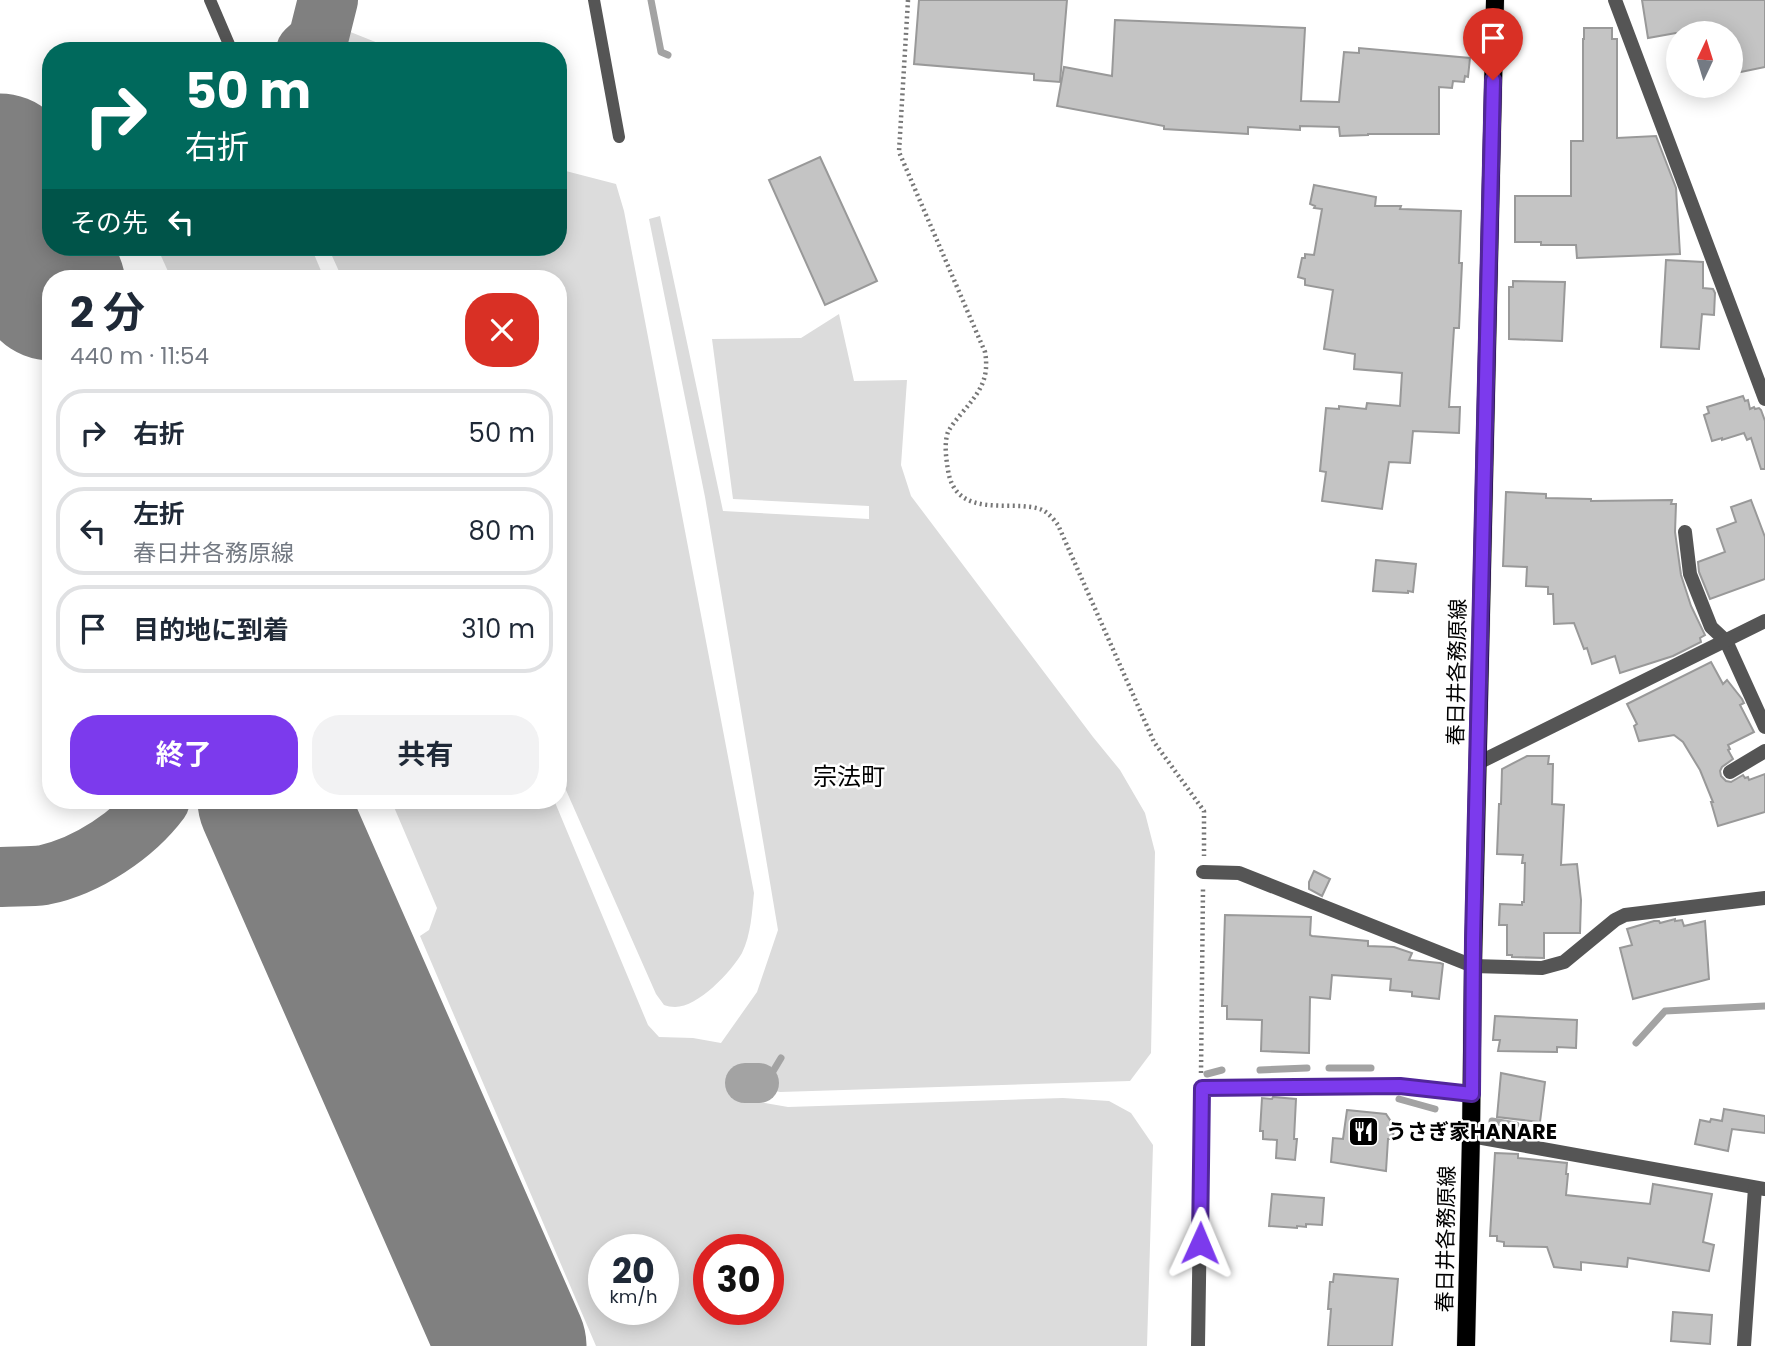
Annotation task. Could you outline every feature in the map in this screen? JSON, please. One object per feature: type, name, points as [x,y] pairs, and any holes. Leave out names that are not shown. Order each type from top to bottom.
[{"type":"main road","name":"春日井各務原線","points":[[1466,1346],[1495,0]]},
{"type":"street","points":[[1615,0],[1765,399]]},
{"type":"street","points":[[1685,532],[1690,573],[1711,627],[1726,641],[1765,727]]},
{"type":"street","points":[[1478,763],[1765,621]]},
{"type":"street","points":[[1730,772],[1765,751]]},
{"type":"street","points":[[1203,872],[1239,873],[1473,965],[1542,968],[1564,962],[1615,920],[1625,915],[1765,898]]},
{"type":"street","points":[[1198,1346],[1202,1088],[1400,1086],[1472,1094]]},
{"type":"street","points":[[1471,1136],[1760,1189],[1744,1346]]},
{"type":"lane","points":[[210,0],[228,42]]},
{"type":"lane","points":[[594,0],[619,137]]},
{"type":"path","points":[[908,0],[899,152],[985,352],[987,363],[980,389],[949,430],[946,443],[949,477],[966,500],[978,504],[1034,507],[1046,512],[1058,525],[1154,742],[1204,811],[1200,1066],[1202,1088]]},
{"type":"shaded area","points":[[348,31],[376,42],[341,42]]},
{"type":"shaded area","points":[[567,171],[616,184],[624,211],[754,893],[751,923],[742,953],[722,978],[694,1001],[675,1007],[664,1005],[656,994],[567,792],[567,270],[338,270],[332,256],[567,256]]},
{"type":"shaded area","points":[[660,216],[723,511],[869,519],[869,506],[733,499],[712,339],[801,338],[839,314],[854,381],[907,380],[901,465],[911,496],[1120,770],[1145,813],[1155,852],[1151,1053],[1130,1081],[780,1092],[761,1088],[759,1102],[788,1107],[1063,1098],[1109,1101],[1131,1113],[1153,1145],[1147,1346],[596,1346],[420,936],[429,930],[437,908],[395,809],[558,809],[648,1025],[659,1037],[693,1038],[721,1043],[757,992],[778,930],[705,497],[649,219]]},
{"type":"shaded area","points":[[161,256],[315,256],[321,270],[167,270]]},
{"type":"building","points":[[919,0],[1067,0],[1060,82],[1034,80],[1034,74],[914,64]]},
{"type":"building","points":[[1642,0],[1765,0],[1765,67],[1743,72],[1743,21],[1666,21],[1666,35],[1648,38]]},
{"type":"building","points":[[1115,20],[1305,28],[1301,101],[1339,102],[1344,52],[1359,53],[1359,48],[1470,58],[1468,77],[1465,76],[1464,82],[1453,81],[1452,88],[1439,87],[1439,134],[1340,136],[1339,127],[1300,126],[1300,130],[1248,127],[1248,134],[1164,129],[1164,126],[1057,106],[1064,67],[1112,76]]},
{"type":"building","points":[[1584,28],[1612,28],[1612,39],[1617,39],[1617,138],[1656,136],[1676,188],[1680,254],[1577,258],[1576,245],[1515,242],[1515,196],[1571,196],[1571,141],[1583,141]]},
{"type":"building","points":[[820,157],[877,281],[825,305],[769,180]]},
{"type":"building","points":[[1314,185],[1376,197],[1375,206],[1461,211],[1459,328],[1454,328],[1449,407],[1460,407],[1459,433],[1413,431],[1410,463],[1389,462],[1382,509],[1322,501],[1326,472],[1320,471],[1326,408],[1339,409],[1339,406],[1366,409],[1367,403],[1400,406],[1402,373],[1354,369],[1355,354],[1324,349],[1333,290],[1305,285],[1305,279],[1298,277],[1302,258],[1305,258],[1305,254],[1314,255],[1322,209],[1314,208],[1315,206],[1310,204]]},
{"type":"building","points":[[1666,260],[1703,262],[1703,288],[1713,289],[1715,293],[1714,315],[1702,314],[1699,349],[1661,347]]},
{"type":"building","points":[[1513,281],[1565,282],[1562,341],[1509,339],[1509,287],[1513,287]]},
{"type":"building","points":[[1743,396],[1745,401],[1748,400],[1750,409],[1754,407],[1761,410],[1765,421],[1765,469],[1761,469],[1751,438],[1747,440],[1744,433],[1712,441],[1704,415],[1709,413],[1707,407]]},
{"type":"building","points":[[1506,492],[1546,494],[1546,498],[1591,501],[1672,500],[1671,504],[1676,504],[1675,532],[1681,575],[1691,606],[1705,635],[1700,638],[1701,642],[1673,656],[1620,673],[1615,656],[1592,664],[1574,623],[1554,624],[1553,594],[1548,594],[1548,587],[1526,586],[1527,567],[1503,566]]},
{"type":"building","points":[[1751,500],[1765,537],[1765,579],[1710,599],[1699,572],[1698,562],[1725,552],[1717,529],[1736,522],[1731,507]]},
{"type":"building","points":[[1376,560],[1416,564],[1413,592],[1373,591]]},
{"type":"building","points":[[1711,662],[1723,684],[1727,680],[1742,699],[1744,703],[1740,705],[1754,732],[1728,745],[1733,759],[1722,767],[1721,776],[1731,782],[1743,775],[1749,780],[1765,774],[1765,812],[1718,826],[1713,802],[1700,770],[1683,742],[1674,735],[1639,741],[1634,726],[1637,724],[1627,704]]},
{"type":"building","points":[[1527,756],[1549,756],[1548,764],[1553,764],[1552,804],[1564,805],[1561,865],[1577,864],[1581,900],[1580,933],[1544,933],[1544,958],[1507,955],[1507,925],[1499,925],[1500,904],[1522,905],[1524,902],[1525,863],[1522,863],[1523,855],[1497,854],[1502,769]]},
{"type":"building","points":[[1314,871],[1330,879],[1322,896],[1309,889]]},
{"type":"building","points":[[1225,915],[1311,917],[1312,936],[1368,941],[1368,946],[1394,947],[1412,953],[1409,960],[1443,964],[1439,999],[1390,990],[1391,979],[1332,975],[1330,999],[1310,997],[1309,1053],[1261,1051],[1262,1020],[1227,1019],[1227,1006],[1222,1006]]},
{"type":"building","points":[[1682,920],[1684,926],[1705,921],[1709,979],[1633,999],[1620,948],[1632,945],[1627,929],[1654,921],[1660,923]]},
{"type":"building","points":[[1495,1016],[1577,1020],[1576,1048],[1557,1047],[1557,1052],[1498,1051],[1500,1040],[1493,1040]]},
{"type":"building","points":[[1501,1073],[1545,1082],[1540,1122],[1497,1117]]},
{"type":"building","points":[[1262,1098],[1296,1099],[1295,1160],[1276,1158],[1277,1140],[1263,1139],[1263,1131],[1260,1131]]},
{"type":"building","points":[[1724,1109],[1765,1116],[1765,1133],[1732,1129],[1728,1151],[1695,1144],[1700,1120],[1722,1121]]},
{"type":"building","points":[[1347,1110],[1386,1114],[1394,1126],[1393,1139],[1388,1139],[1386,1171],[1331,1162],[1333,1138],[1343,1139]]},
{"type":"building","points":[[1495,1153],[1518,1154],[1518,1158],[1567,1163],[1566,1195],[1650,1204],[1653,1184],[1712,1194],[1703,1242],[1714,1245],[1709,1271],[1628,1258],[1627,1267],[1581,1262],[1581,1270],[1554,1267],[1547,1247],[1504,1246],[1504,1242],[1497,1241],[1497,1236],[1490,1236]]},
{"type":"building","points":[[1272,1194],[1324,1198],[1322,1225],[1306,1224],[1306,1227],[1297,1228],[1269,1226]]},
{"type":"building","points":[[1334,1274],[1398,1279],[1392,1346],[1328,1346],[1330,1282],[1333,1282]]},
{"type":"building","points":[[1673,1312],[1712,1315],[1710,1344],[1671,1341]]},
{"type":"waterway","points":[[651,0],[661,52],[668,55]]},
{"type":"waterway","points":[[1636,1043],[1665,1011],[1765,1006]]},
{"type":"waterway","points":[[759,1083],[772,1073],[781,1058]]},
{"type":"waterway","points":[[1260,1070],[1307,1068]]},
{"type":"waterway","points":[[1329,1068],[1371,1068]]},
{"type":"waterway","points":[[1207,1074],[1222,1070]]},
{"type":"waterway","points":[[745,1083],[759,1083]]},
{"type":"waterway","points":[[759,1083],[774,1087]]},
{"type":"waterway","points":[[1399,1099],[1435,1109]]},
{"type":"waterway","points":[[1492,1121],[1516,1125]]},
{"type":"taxiway","points":[[316,42],[328,0]]},
{"type":"taxiway","points":[[20,214],[42,203]]},
{"type":"taxiway","points":[[0,877],[44,875],[93,857],[123,837],[152,809]]},
{"type":"runway","points":[[0,168],[44,270]]},
{"type":"runway","points":[[276,809],[512,1346]]},
{"type":"place","name":"うさぎ家HANARE","points":[[1363,1132]]},
{"type":"district","name":"宗法町","points":[[849,777]]},
{"type":"route","points":[[1200,1243],[1202,1088],[1400,1086],[1472,1094],[1473,940],[1493,80]]}]
